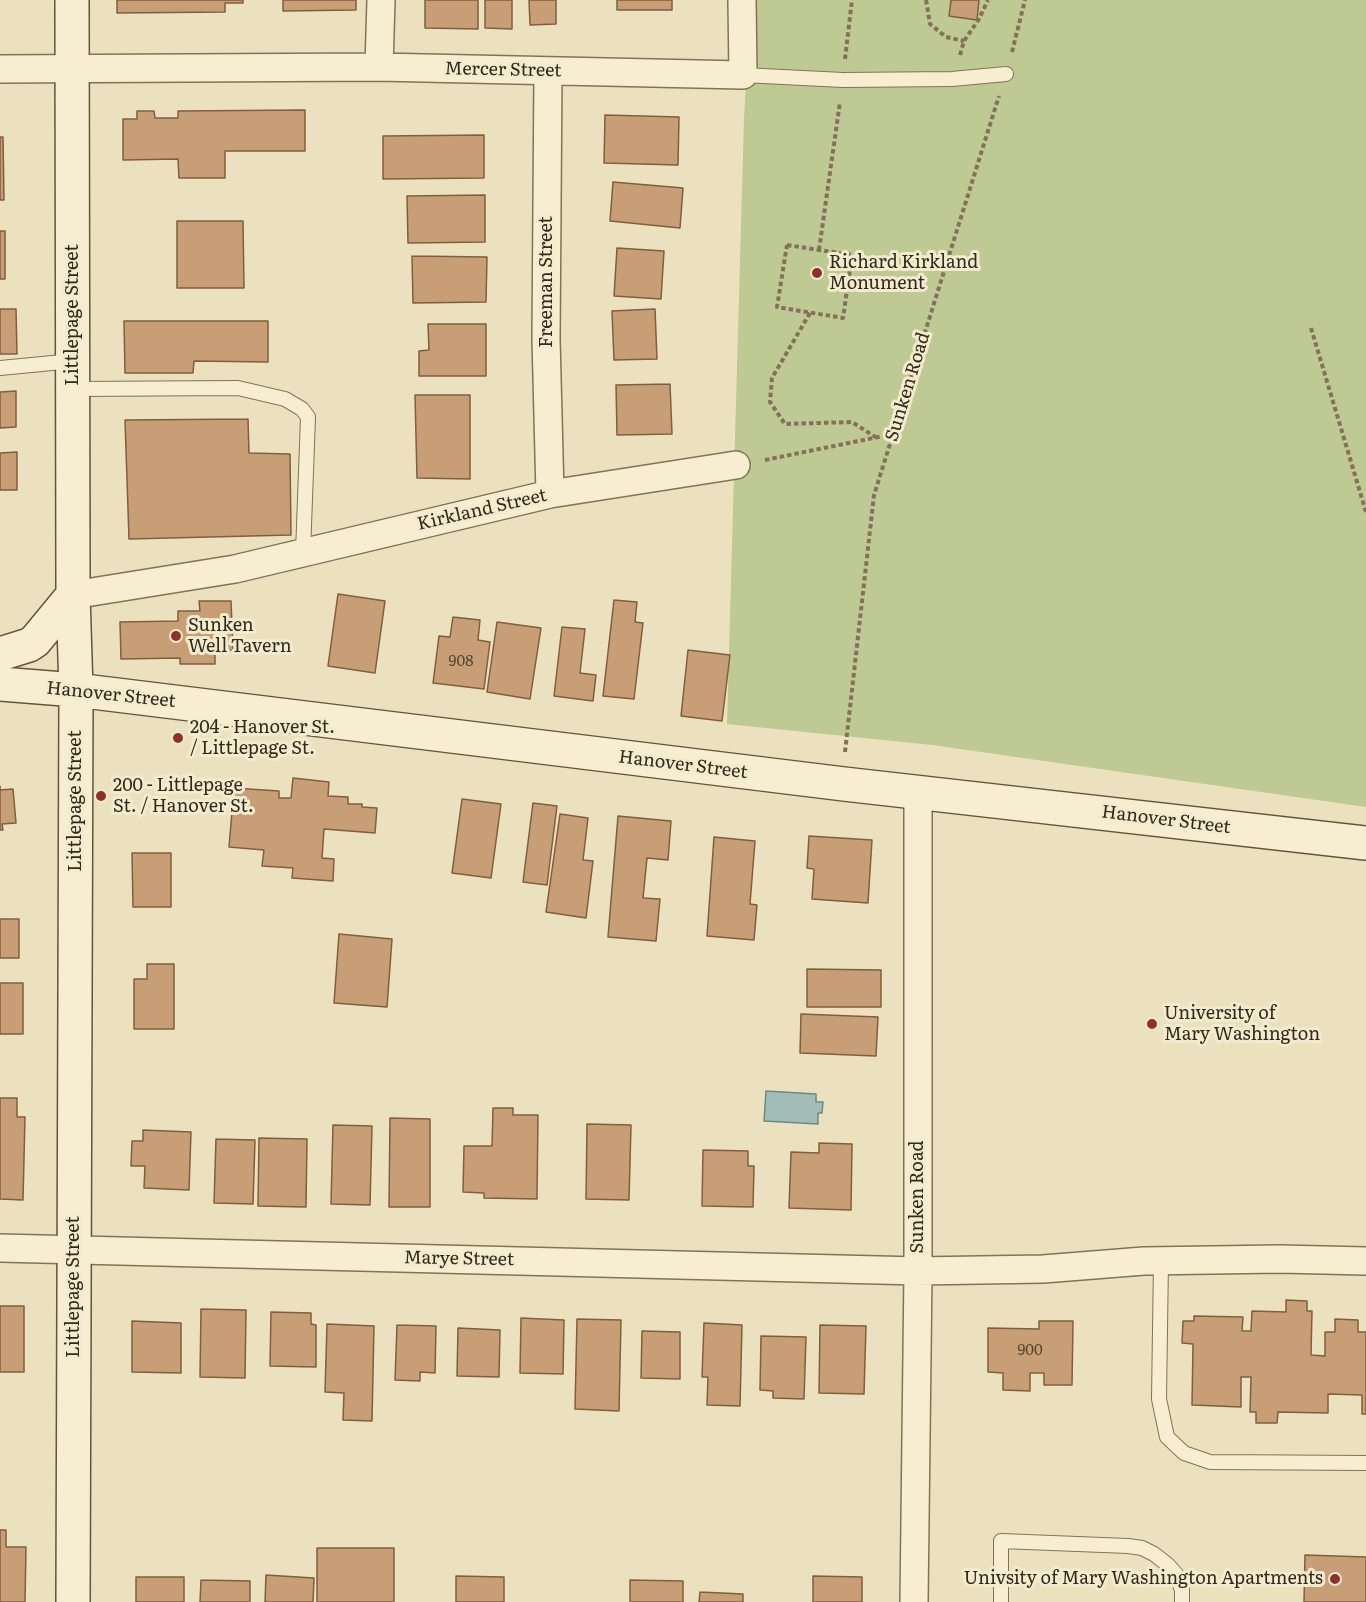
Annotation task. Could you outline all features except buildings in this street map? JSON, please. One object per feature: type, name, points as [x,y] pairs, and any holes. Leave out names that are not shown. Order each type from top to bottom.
[{"type":"street","name":"Littlepage Street","points":[[72,0],[73,595],[76,690],[73,1602]]},
{"type":"street","points":[[379,67],[381,0]]},
{"type":"street","points":[[742,0],[743,75]]},
{"type":"street","name":"Mercer Street","points":[[0,69],[379,67],[743,75]]},
{"type":"street","name":"Freeman Street","points":[[548,71],[546,339],[550,494]]},
{"type":"street","name":"Kirkland Street","points":[[73,595],[236,569],[550,494],[736,465]]},
{"type":"street","points":[[0,654],[35,641],[73,595]]},
{"type":"street","name":"Hanover Street","points":[[0,684],[76,690],[844,784],[1366,843]]},
{"type":"street","name":"Sunken Road","points":[[914,1602],[918,1271],[918,791]]},
{"type":"street","name":"Marye Street","points":[[0,1248],[918,1271],[1043,1269],[1161,1261],[1280,1259],[1366,1261]]},
{"type":"lane","name":"Mercer Street","points":[[743,75],[843,80],[952,79],[1006,74]]},
{"type":"lane","points":[[0,368],[238,388],[285,399],[302,409],[308,417],[303,553]]},
{"type":"lane","points":[[1161,1261],[1159,1399],[1167,1437],[1184,1453],[1210,1461],[1366,1463]]},
{"type":"lane","points":[[1001,1602],[1001,1541],[1142,1548],[1154,1554],[1176,1574],[1182,1590],[1182,1602]]},
{"type":"path","points":[[819,250],[843,80],[849,5],[852,0]]},
{"type":"path","points":[[926,0],[930,24],[946,37],[964,41],[979,19],[988,0]]},
{"type":"path","name":"Sunken Road","points":[[844,784],[845,750],[873,495],[1006,74],[1025,0]]},
{"type":"path","points":[[787,245],[852,255],[843,318],[810,313],[777,307],[787,245]]},
{"type":"path","points":[[810,313],[772,378],[770,402],[785,424],[852,422],[877,438]]},
{"type":"path","points":[[1311,328],[1366,512]]},
{"type":"path","points":[[736,465],[894,434]]},
{"type":"green space","points":[[751,0],[1366,0],[1366,807],[932,745],[727,724],[744,118]]},
{"type":"water","points":[[766,1091],[816,1094],[816,1102],[823,1102],[822,1113],[818,1113],[818,1124],[764,1121]]},
{"type":"place","name":"Richard Kirkland Monument","points":[[817,273]]},
{"type":"place","name":"Sunken Well Tavern","points":[[176,636]]},
{"type":"place","name":"204 - Hanover St. / Littlepage St.","points":[[178,738]]},
{"type":"place","name":"200 - Littlepage St. / Hanover St.","points":[[101,796]]},
{"type":"place","name":"University of Mary Washington","points":[[1152,1024]]},
{"type":"place","name":"Univsity of Mary Washington Apartments","points":[[1335,1579]]}]
